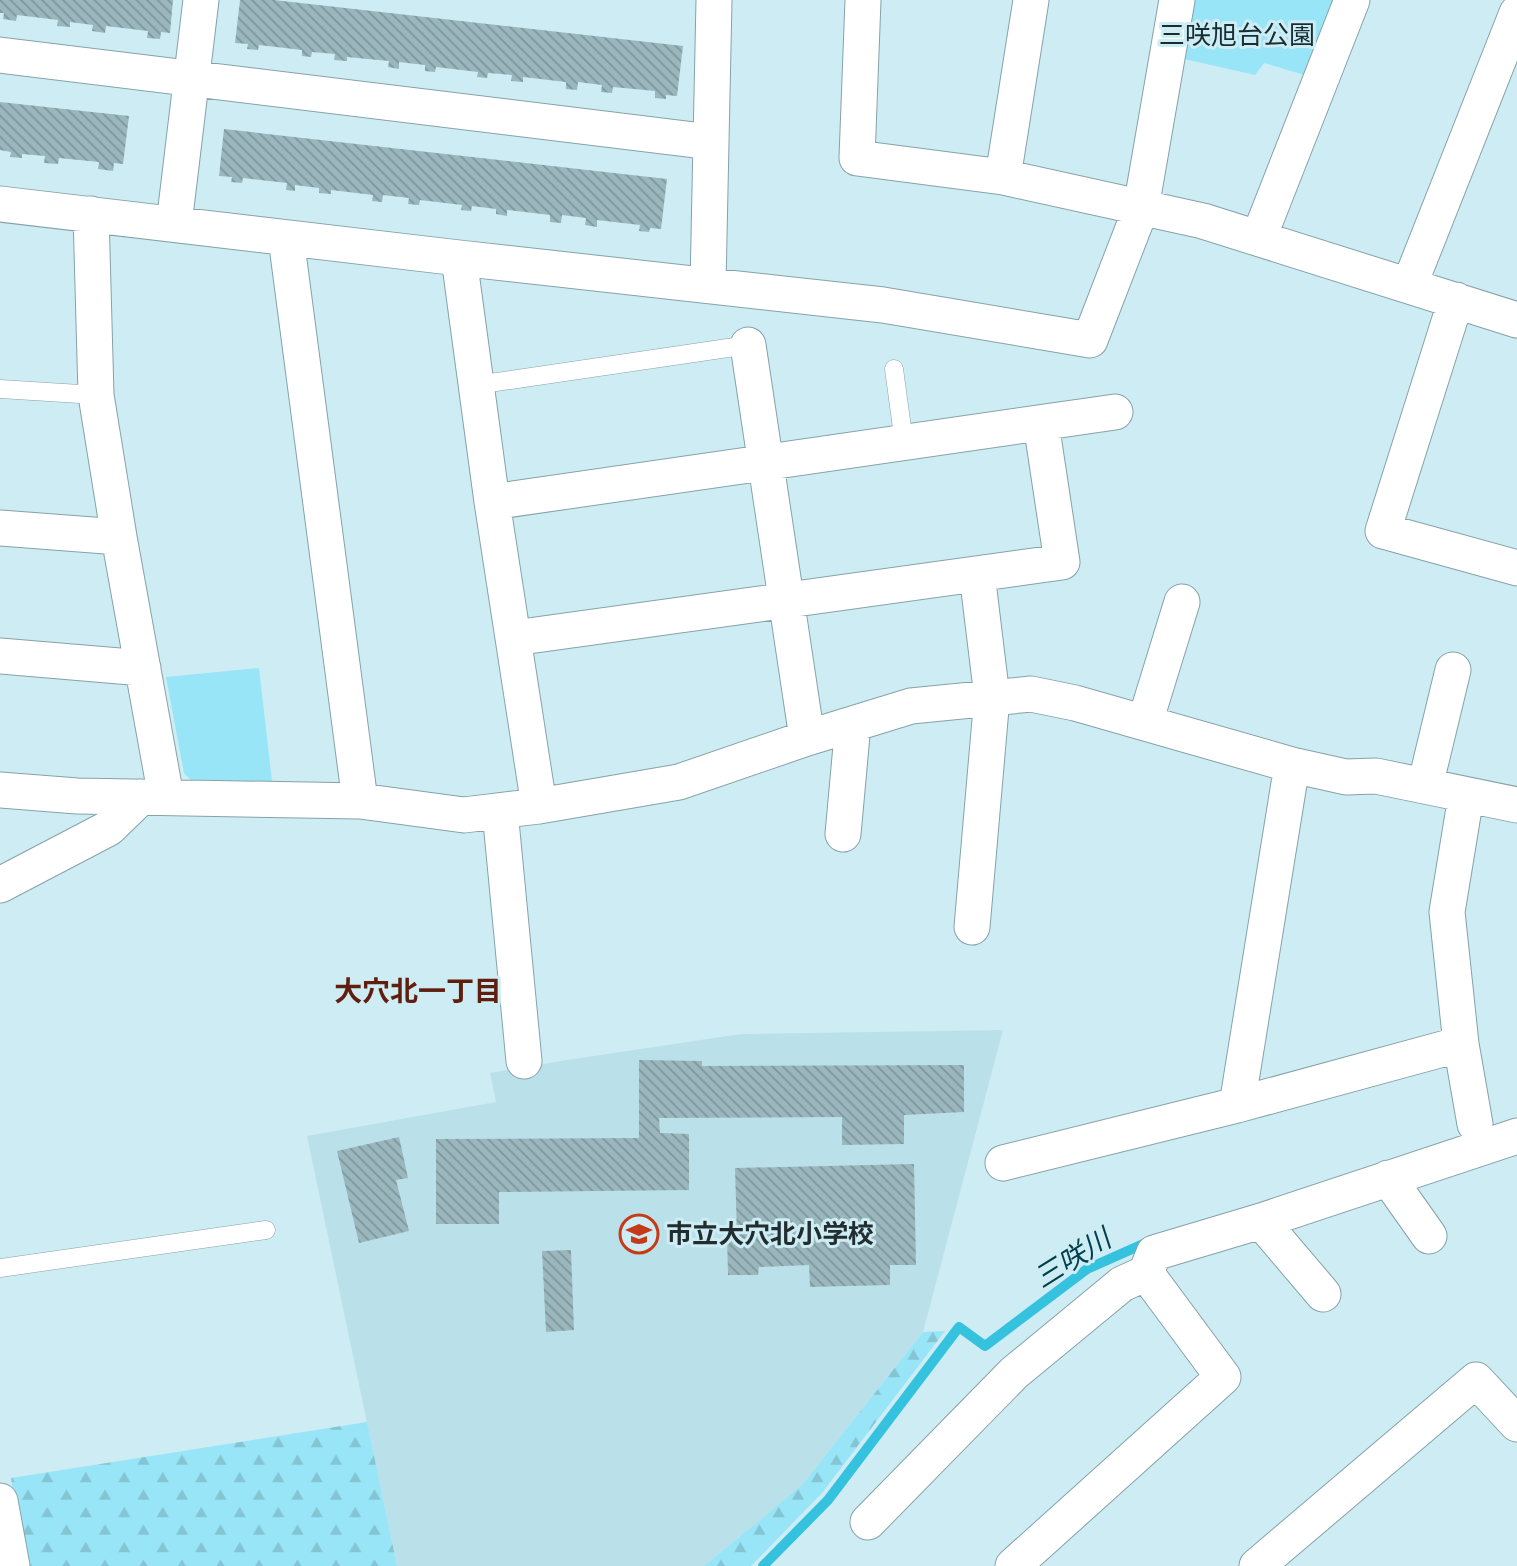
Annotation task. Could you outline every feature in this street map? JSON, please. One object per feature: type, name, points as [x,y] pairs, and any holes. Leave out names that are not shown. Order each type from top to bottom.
[{"type":"street","points":[[174,224],[201,0]]},
{"type":"street","points":[[708,285],[713,0]]},
{"type":"street","points":[[863,0],[857,158],[1003,177],[1203,221],[1517,320]]},
{"type":"street","points":[[1003,177],[1031,0]]},
{"type":"street","points":[[0,204],[883,305],[1090,340],[1141,208],[1177,0]]},
{"type":"street","points":[[1259,237],[1352,0]]},
{"type":"street","points":[[1409,286],[1517,13]]},
{"type":"street","points":[[0,55],[711,142]]},
{"type":"street","points":[[91,214],[96,394],[118,537],[143,668],[153,797]]},
{"type":"street","points":[[286,238],[360,802]]},
{"type":"street","points":[[459,258],[492,502],[540,806]]},
{"type":"street","points":[[1456,300],[1383,531],[1517,568]]},
{"type":"street","points":[[748,345],[807,738]]},
{"type":"street","points":[[492,502],[1115,412]]},
{"type":"street","points":[[514,638],[1062,562],[1041,423]]},
{"type":"street","points":[[0,528],[118,537]]},
{"type":"street","points":[[972,927],[992,696],[977,573]]},
{"type":"street","points":[[1145,722],[1182,603]]},
{"type":"street","points":[[0,656],[143,668]]},
{"type":"street","points":[[1425,786],[1452,670]]},
{"type":"street","points":[[0,790],[77,796],[360,802],[464,815],[540,806],[679,782],[911,706],[1031,694],[1145,722],[1292,765],[1346,777],[1376,776],[1517,805]]},
{"type":"street","points":[[843,834],[853,724]]},
{"type":"street","points":[[1237,1105],[1292,765]]},
{"type":"street","points":[[868,1522],[1014,1373],[1122,1284],[1146,1273],[1154,1253],[1261,1221],[1495,1140],[1461,1044],[1447,912],[1466,796]]},
{"type":"street","points":[[0,885],[109,828],[153,797]]},
{"type":"street","points":[[500,811],[524,1061]]},
{"type":"street","points":[[1003,1163],[1237,1105],[1461,1044]]},
{"type":"street","points":[[1388,1178],[1429,1236]]},
{"type":"street","points":[[1261,1221],[1323,1294]]},
{"type":"street","points":[[1013,1566],[1223,1377],[1146,1273]]},
{"type":"street","points":[[1258,1566],[1476,1380],[1517,1424]]},
{"type":"street","points":[[0,1501],[12,1566]]},
{"type":"lane","points":[[476,385],[748,345]]},
{"type":"lane","points":[[894,369],[904,443]]},
{"type":"lane","points":[[0,389],[96,394]]},
{"type":"lane","points":[[0,1268],[266,1230]]},
{"type":"shaded area","name":"市立大穴北小学校","points":[[1003,1030],[923,1332],[802,1485],[704,1566],[397,1566],[307,1136],[496,1102],[490,1073],[567,1060],[741,1034]]},
{"type":"green space","name":"三咲旭台公園","points":[[1190,0],[1339,0],[1308,76],[1264,63],[1255,75],[1180,58]]},
{"type":"green space","points":[[259,668],[272,781],[193,782],[184,773],[166,677]]},
{"type":"green space","points":[[945,1331],[822,1493],[751,1566],[704,1566],[802,1485],[923,1332]]},
{"type":"green space","points":[[367,1422],[397,1566],[24,1566],[11,1478]]},
{"type":"building","points":[[0,0],[173,0],[170,33],[161,32],[160,39],[147,38],[148,31],[106,26],[105,33],[92,31],[93,25],[70,22],[70,27],[57,26],[58,20],[17,15],[16,21],[3,19]]},
{"type":"building","points":[[240,0],[274,0],[683,46],[677,96],[655,98],[655,91],[613,87],[612,93],[601,92],[602,85],[578,82],[577,90],[566,89],[566,82],[523,77],[523,82],[511,81],[512,75],[488,73],[487,78],[477,77],[478,72],[436,67],[435,72],[425,71],[425,65],[399,62],[399,69],[388,67],[389,61],[347,57],[347,61],[334,60],[335,54],[312,52],[311,57],[302,56],[302,50],[259,45],[258,50],[247,49],[248,44],[235,43]]},
{"type":"building","points":[[0,102],[129,116],[123,164],[114,163],[113,171],[98,169],[99,162],[59,158],[58,164],[44,163],[45,156],[22,154],[22,158],[10,157],[11,152],[0,150]]},
{"type":"building","points":[[224,129],[667,179],[661,229],[639,231],[640,225],[597,220],[597,227],[585,225],[586,218],[562,215],[561,223],[550,222],[550,215],[507,210],[507,216],[496,214],[496,209],[472,206],[471,211],[461,210],[462,205],[420,200],[419,205],[408,204],[409,198],[383,195],[382,202],[372,201],[373,195],[331,190],[331,194],[319,193],[319,188],[295,185],[295,191],[286,190],[287,183],[243,178],[242,183],[231,182],[232,177],[219,176]]},
{"type":"building","points":[[639,1060],[702,1061],[702,1066],[964,1065],[964,1112],[904,1115],[904,1144],[842,1145],[842,1117],[659,1118],[660,1133],[689,1134],[689,1190],[499,1192],[499,1224],[436,1224],[436,1139],[639,1138]]},
{"type":"building","points":[[399,1137],[408,1178],[396,1180],[409,1231],[359,1243],[337,1151]]},
{"type":"building","points":[[914,1164],[916,1265],[890,1265],[890,1285],[810,1287],[809,1265],[759,1267],[758,1275],[728,1275],[727,1236],[737,1236],[735,1168]]},
{"type":"building","points":[[571,1250],[574,1330],[546,1332],[542,1251]]},
{"type":"waterway","name":"三咲川","points":[[763,1566],[828,1500],[959,1327],[985,1346],[1087,1269],[1150,1241]]},
{"type":"place","name":"市立大穴北小学校","points":[[639,1234]]},
{"type":"district","name":"大穴北一丁目","points":[[418,991]]}]
